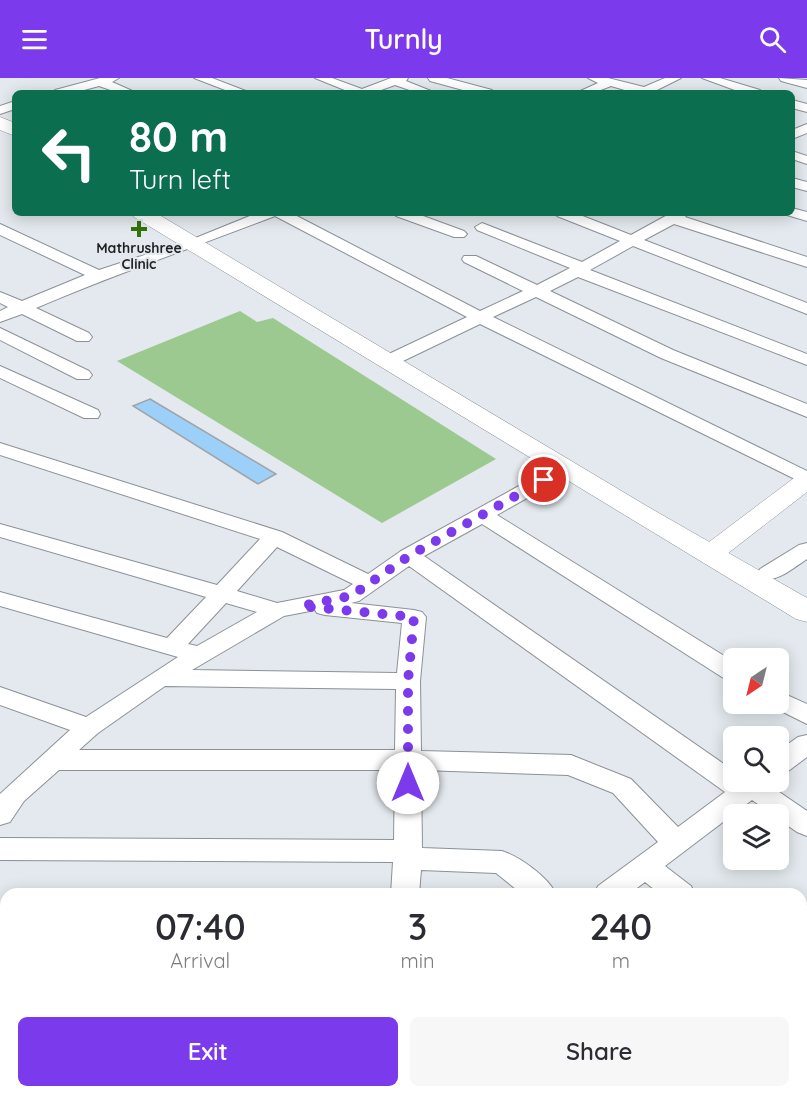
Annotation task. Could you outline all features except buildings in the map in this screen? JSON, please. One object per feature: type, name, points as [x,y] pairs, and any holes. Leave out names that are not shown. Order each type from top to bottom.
[{"type":"main road","points":[[147,216],[397,357],[718,548],[807,597]]},
{"type":"main road","points":[[159,216],[196,242],[564,469],[807,612]]},
{"type":"street","points":[[79,78],[120,90]]},
{"type":"street","points":[[70,90],[113,78]]},
{"type":"street","points":[[200,78],[236,90]]},
{"type":"street","points":[[321,78],[355,90]]},
{"type":"street","points":[[434,78],[477,90]]},
{"type":"street","points":[[594,78],[636,90]]},
{"type":"street","points":[[648,90],[675,78]]},
{"type":"street","points":[[708,78],[736,90]]},
{"type":"street","points":[[785,78],[807,84]]},
{"type":"street","points":[[371,90],[399,79],[423,90]]},
{"type":"street","points":[[590,90],[610,82]]},
{"type":"street","points":[[0,317],[98,275],[134,265],[262,216]]},
{"type":"street","points":[[286,216],[481,318],[807,479],[718,548]]},
{"type":"street","points":[[409,216],[459,234]]},
{"type":"street","points":[[569,216],[807,309]]},
{"type":"street","points":[[397,357],[550,286],[678,216],[807,262]]},
{"type":"street","points":[[482,227],[807,360]]},
{"type":"street","points":[[0,229],[98,275]]},
{"type":"street","points":[[470,260],[668,354],[807,411]]},
{"type":"street","points":[[0,297],[83,337]]},
{"type":"street","points":[[0,333],[83,375]]},
{"type":"street","points":[[0,371],[91,414]]},
{"type":"street","points":[[0,449],[274,537],[370,584]]},
{"type":"street","points":[[5,800],[90,727],[160,678],[200,654],[277,610],[351,596],[409,556],[484,516],[564,469]]},
{"type":"street","points":[[484,516],[723,666]]},
{"type":"street","points":[[0,530],[277,610]]},
{"type":"street","points":[[172,647],[274,537]]},
{"type":"street","points":[[768,574],[807,550]]},
{"type":"street","points":[[409,556],[723,767]]},
{"type":"street","points":[[0,599],[200,654]]},
{"type":"street","points":[[301,606],[414,617],[408,681],[408,854],[405,888]]},
{"type":"street","points":[[160,678],[408,681]]},
{"type":"street","points":[[0,696],[90,727]]},
{"type":"street","points":[[789,705],[807,715]]},
{"type":"street","points":[[789,757],[807,744]]},
{"type":"street","points":[[51,760],[408,760],[571,765],[622,786],[676,843]]},
{"type":"street","points":[[616,888],[743,792]]},
{"type":"street","points":[[760,792],[807,825]]},
{"type":"street","points":[[0,849],[408,854],[502,862],[534,888]]},
{"type":"street","points":[[644,866],[673,888]]},
{"type":"green space","points":[[240,311],[257,322],[273,318],[496,459],[382,523],[117,361]]},
{"type":"place","name":"Mathrushree Clinic","points":[[139,229]]},
{"type":"route","points":[[408,783],[408,681],[414,617],[301,606],[351,596],[409,556],[484,516],[544,480]]}]
